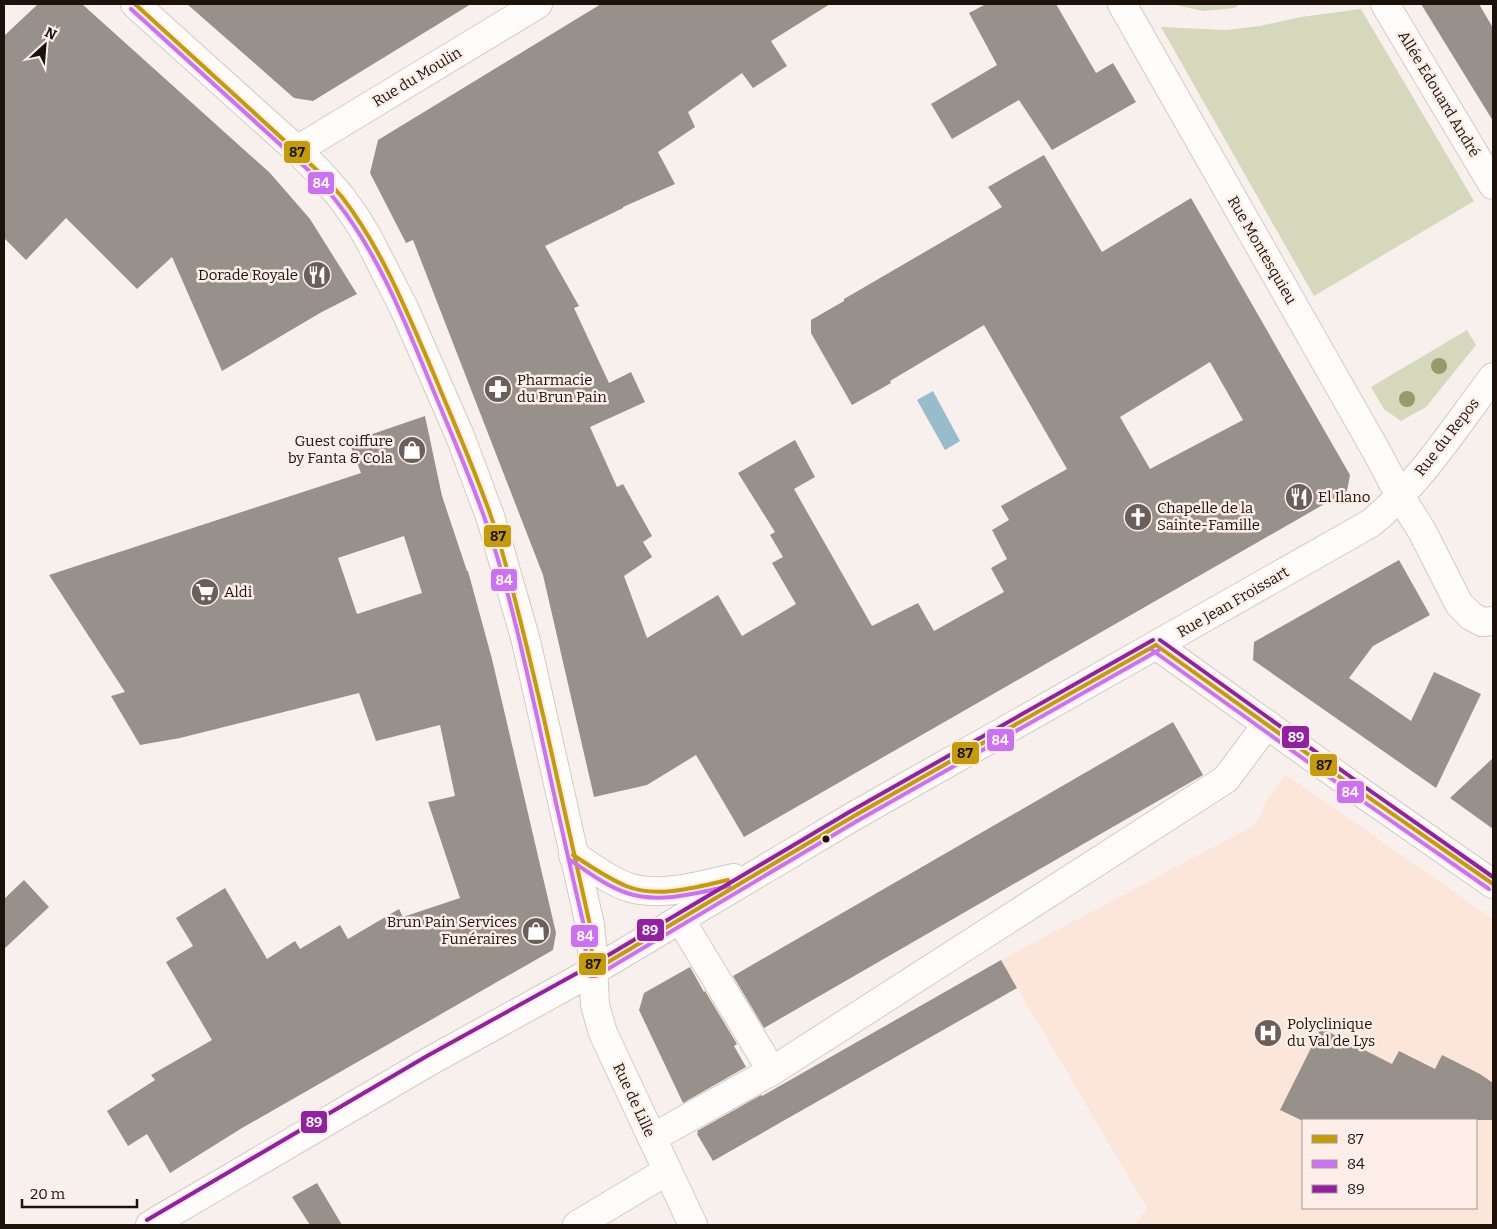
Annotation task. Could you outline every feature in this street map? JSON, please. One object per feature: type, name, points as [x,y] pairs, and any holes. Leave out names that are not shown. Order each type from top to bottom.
[{"type":"main road","name":"Rue de Lille","points":[[135,4],[320,173],[341,197],[367,236],[408,315],[460,436],[491,519],[516,602],[590,925],[595,1005],[604,1033],[693,1225]]},
{"type":"main road","name":"Rue du Moulin","points":[[297,150],[538,4]]},
{"type":"main road","name":"Rue Montesquieu","points":[[1122,4],[1378,454],[1400,496],[1422,531],[1459,604],[1471,616],[1482,622],[1493,621]]},
{"type":"main road","name":"Allée Edouard André","points":[[1385,4],[1493,184]]},
{"type":"main road","name":"Rue du Repos","points":[[1400,496],[1430,461],[1493,377]]},
{"type":"main road","name":"Rue Jean Froissart","points":[[150,1225],[430,1061],[593,971],[863,811],[1371,523],[1400,496]]},
{"type":"main road","points":[[1156,645],[1493,884]]},
{"type":"main road","points":[[652,1138],[772,1072],[1226,779],[1267,724]]},
{"type":"main road","points":[[574,855],[612,880],[630,888],[651,891],[678,890],[757,874]]},
{"type":"main road","points":[[680,919],[772,1072]]},
{"type":"main road","points":[[577,1225],[667,1171]]},
{"type":"shaded area","name":"Polyclinique du Val de Lys","points":[[1285,774],[1493,919],[1493,1225],[1135,1225],[1147,1208],[1001,960],[1255,825],[1266,801]]},
{"type":"green space","points":[[1171,4],[1239,4],[1235,8],[1203,11]]},
{"type":"green space","points":[[1361,9],[1474,201],[1314,296],[1161,27],[1226,30]]},
{"type":"green space","points":[[1467,330],[1476,345],[1426,407],[1401,421],[1384,409],[1371,387]]},
{"type":"water","points":[[933,391],[960,441],[945,450],[917,400]]},
{"type":"building","points":[[38,4],[82,4],[270,173],[310,219],[357,294],[320,313],[222,371],[172,257],[137,289],[66,218],[26,260],[4,238],[4,36]]},
{"type":"building","points":[[187,4],[471,4],[313,101],[294,98]]},
{"type":"building","points":[[601,4],[830,4],[771,41],[787,66],[753,88],[742,73],[688,112],[695,127],[658,152],[675,184],[623,207],[545,246],[579,306],[574,308],[609,383],[631,372],[645,402],[590,427],[617,487],[623,484],[652,536],[643,542],[652,557],[624,576],[647,638],[718,595],[742,636],[796,604],[772,563],[783,557],[770,535],[775,532],[738,473],[795,440],[815,477],[794,489],[872,626],[918,603],[934,631],[1004,592],[991,568],[1007,559],[992,530],[1009,520],[1001,506],[1067,469],[984,325],[852,405],[811,333],[811,320],[1002,207],[988,187],[1044,155],[1102,252],[1191,198],[1350,475],[1347,491],[744,837],[696,755],[647,785],[594,797],[543,575],[413,240],[406,243],[370,173],[378,140]],"holes":[[[1210,362],[1243,420],[1150,469],[1120,417]]]},
{"type":"building","points":[[986,4],[1056,4],[1096,73],[1113,63],[1136,102],[1052,150],[1019,100],[952,139],[931,104],[997,65],[969,13]]},
{"type":"building","points":[[1421,4],[1479,4],[1493,28],[1493,121]]},
{"type":"building","points":[[425,416],[442,496],[468,571],[492,659],[556,933],[553,950],[242,1128],[170,1173],[147,1134],[128,1146],[107,1111],[155,1080],[151,1075],[212,1040],[166,962],[193,946],[176,918],[225,888],[267,959],[295,941],[300,949],[340,925],[348,939],[399,909],[403,917],[460,898],[428,802],[455,796],[440,725],[376,741],[359,693],[180,738],[140,745],[111,696],[125,692],[49,575],[361,473],[349,442]],"holes":[[[404,536],[422,593],[357,614],[338,558]]]},
{"type":"building","points":[[1399,560],[1430,615],[1373,646],[1349,678],[1411,721],[1434,672],[1481,694],[1436,788],[1253,660],[1254,642]]},
{"type":"building","points":[[1173,722],[1203,775],[764,1028],[733,976]]},
{"type":"building","points":[[1493,758],[1493,829],[1450,798]]},
{"type":"building","points":[[24,880],[49,907],[4,949],[4,899]]},
{"type":"building","points":[[1001,960],[1017,988],[713,1161],[697,1131]]},
{"type":"building","points":[[690,967],[737,1044],[734,1046],[746,1067],[683,1103],[639,1010],[644,993]]},
{"type":"building","points":[[1321,1028],[1392,1064],[1399,1051],[1435,1069],[1442,1055],[1480,1074],[1493,1083],[1493,1120],[1301,1120],[1280,1110]]},
{"type":"building","points":[[317,1183],[342,1225],[310,1225],[292,1197]]},
{"type":"transit line","name":"87","points":[[135,4],[320,173],[342,197],[370,238],[405,307],[475,473],[503,554],[544,719],[590,925],[593,971],[854,816],[1156,645]]},
{"type":"transit line","name":"84","points":[[131,9],[316,177],[352,222],[378,265],[389,288],[469,476],[497,557],[522,651],[584,926],[587,972],[590,976],[596,976],[857,821],[1159,650]]},
{"type":"transit line","name":"89","points":[[147,1220],[427,1056],[590,966],[851,811],[1153,640]]},
{"type":"transit line","name":"89","points":[[1160,640],[1493,877]]},
{"type":"transit line","name":"87","points":[[1156,645],[1493,884]]},
{"type":"transit line","name":"84","points":[[1152,650],[1489,889]]},
{"type":"transit line","name":"87","points":[[573,855],[599,872],[638,890],[651,892],[677,891],[728,880]]},
{"type":"transit line","name":"84","points":[[570,860],[612,887],[639,896],[652,898],[678,896],[729,886]]},
{"type":"place","name":"Dorade Royale","points":[[317,275]]},
{"type":"place","name":"Pharmacie du Brun Pain","points":[[498,389]]},
{"type":"place","name":"Guest coiffure by Fanta & Cola","points":[[412,450]]},
{"type":"place","name":"El Ilano","points":[[1299,497]]},
{"type":"place","name":"Chapelle de la Sainte-Famille","points":[[1138,517]]},
{"type":"place","name":"Aldi","points":[[205,592]]},
{"type":"place","name":"Brun Pain Services Funéraires","points":[[536,931]]},
{"type":"place","name":"Polyclinique du Val de Lys","points":[[1268,1033]]}]
